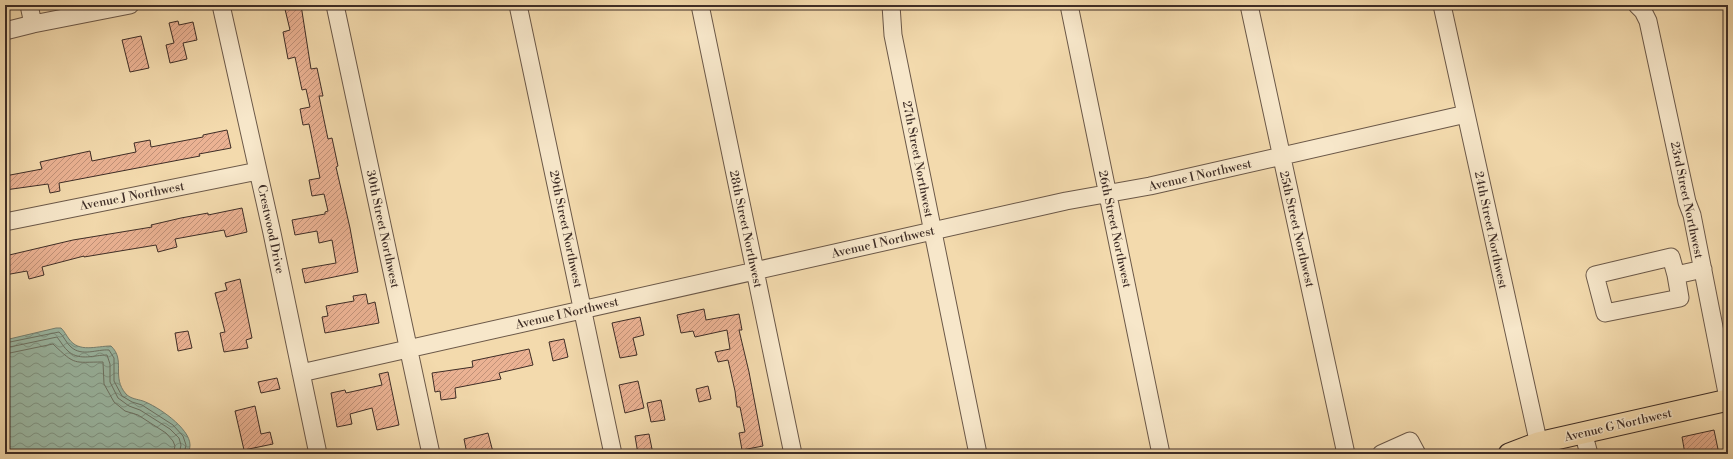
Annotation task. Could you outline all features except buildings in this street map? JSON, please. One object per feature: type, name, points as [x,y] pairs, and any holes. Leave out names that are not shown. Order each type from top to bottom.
[{"type":"main road","name":"Avenue G Northwest","points":[[1509,454],[1540,448],[1584,448],[1728,399]]},
{"type":"street","points":[[29,5],[34,24]]},
{"type":"street","points":[[5,31],[130,5]]},
{"type":"street","name":"Crestwood Drive","points":[[221,5],[318,454]]},
{"type":"street","name":"30th Street Northwest","points":[[334,5],[431,454]]},
{"type":"street","name":"29th Street Northwest","points":[[518,5],[613,454]]},
{"type":"street","name":"28th Street Northwest","points":[[700,5],[793,454]]},
{"type":"street","name":"27th Street Northwest","points":[[890,5],[893,35],[978,454]]},
{"type":"street","name":"26th Street Northwest","points":[[1069,5],[1161,454]]},
{"type":"street","name":"25th Street Northwest","points":[[1249,5],[1346,454]]},
{"type":"street","name":"24th Street Northwest","points":[[1442,5],[1540,448]]},
{"type":"street","name":"23rd Street Northwest","points":[[1637,5],[1643,11],[1650,28],[1702,269],[1728,399]]},
{"type":"street","name":"Avenue I Northwest","points":[[301,373],[1066,201],[1150,186],[1466,114]]},
{"type":"street","name":"Avenue J Northwest","points":[[5,222],[258,171]]},
{"type":"street","points":[[1671,257],[1676,275],[1680,298],[1605,313],[1595,275],[1671,257]]},
{"type":"street","points":[[1676,275],[1702,269]]},
{"type":"street","points":[[1386,453],[1410,441],[1417,454]]},
{"type":"water","points":[[61,328],[69,339],[78,346],[88,348],[111,346],[118,357],[119,381],[126,394],[132,398],[149,404],[172,418],[189,438],[190,448],[188,454],[5,454],[5,340]]}]
